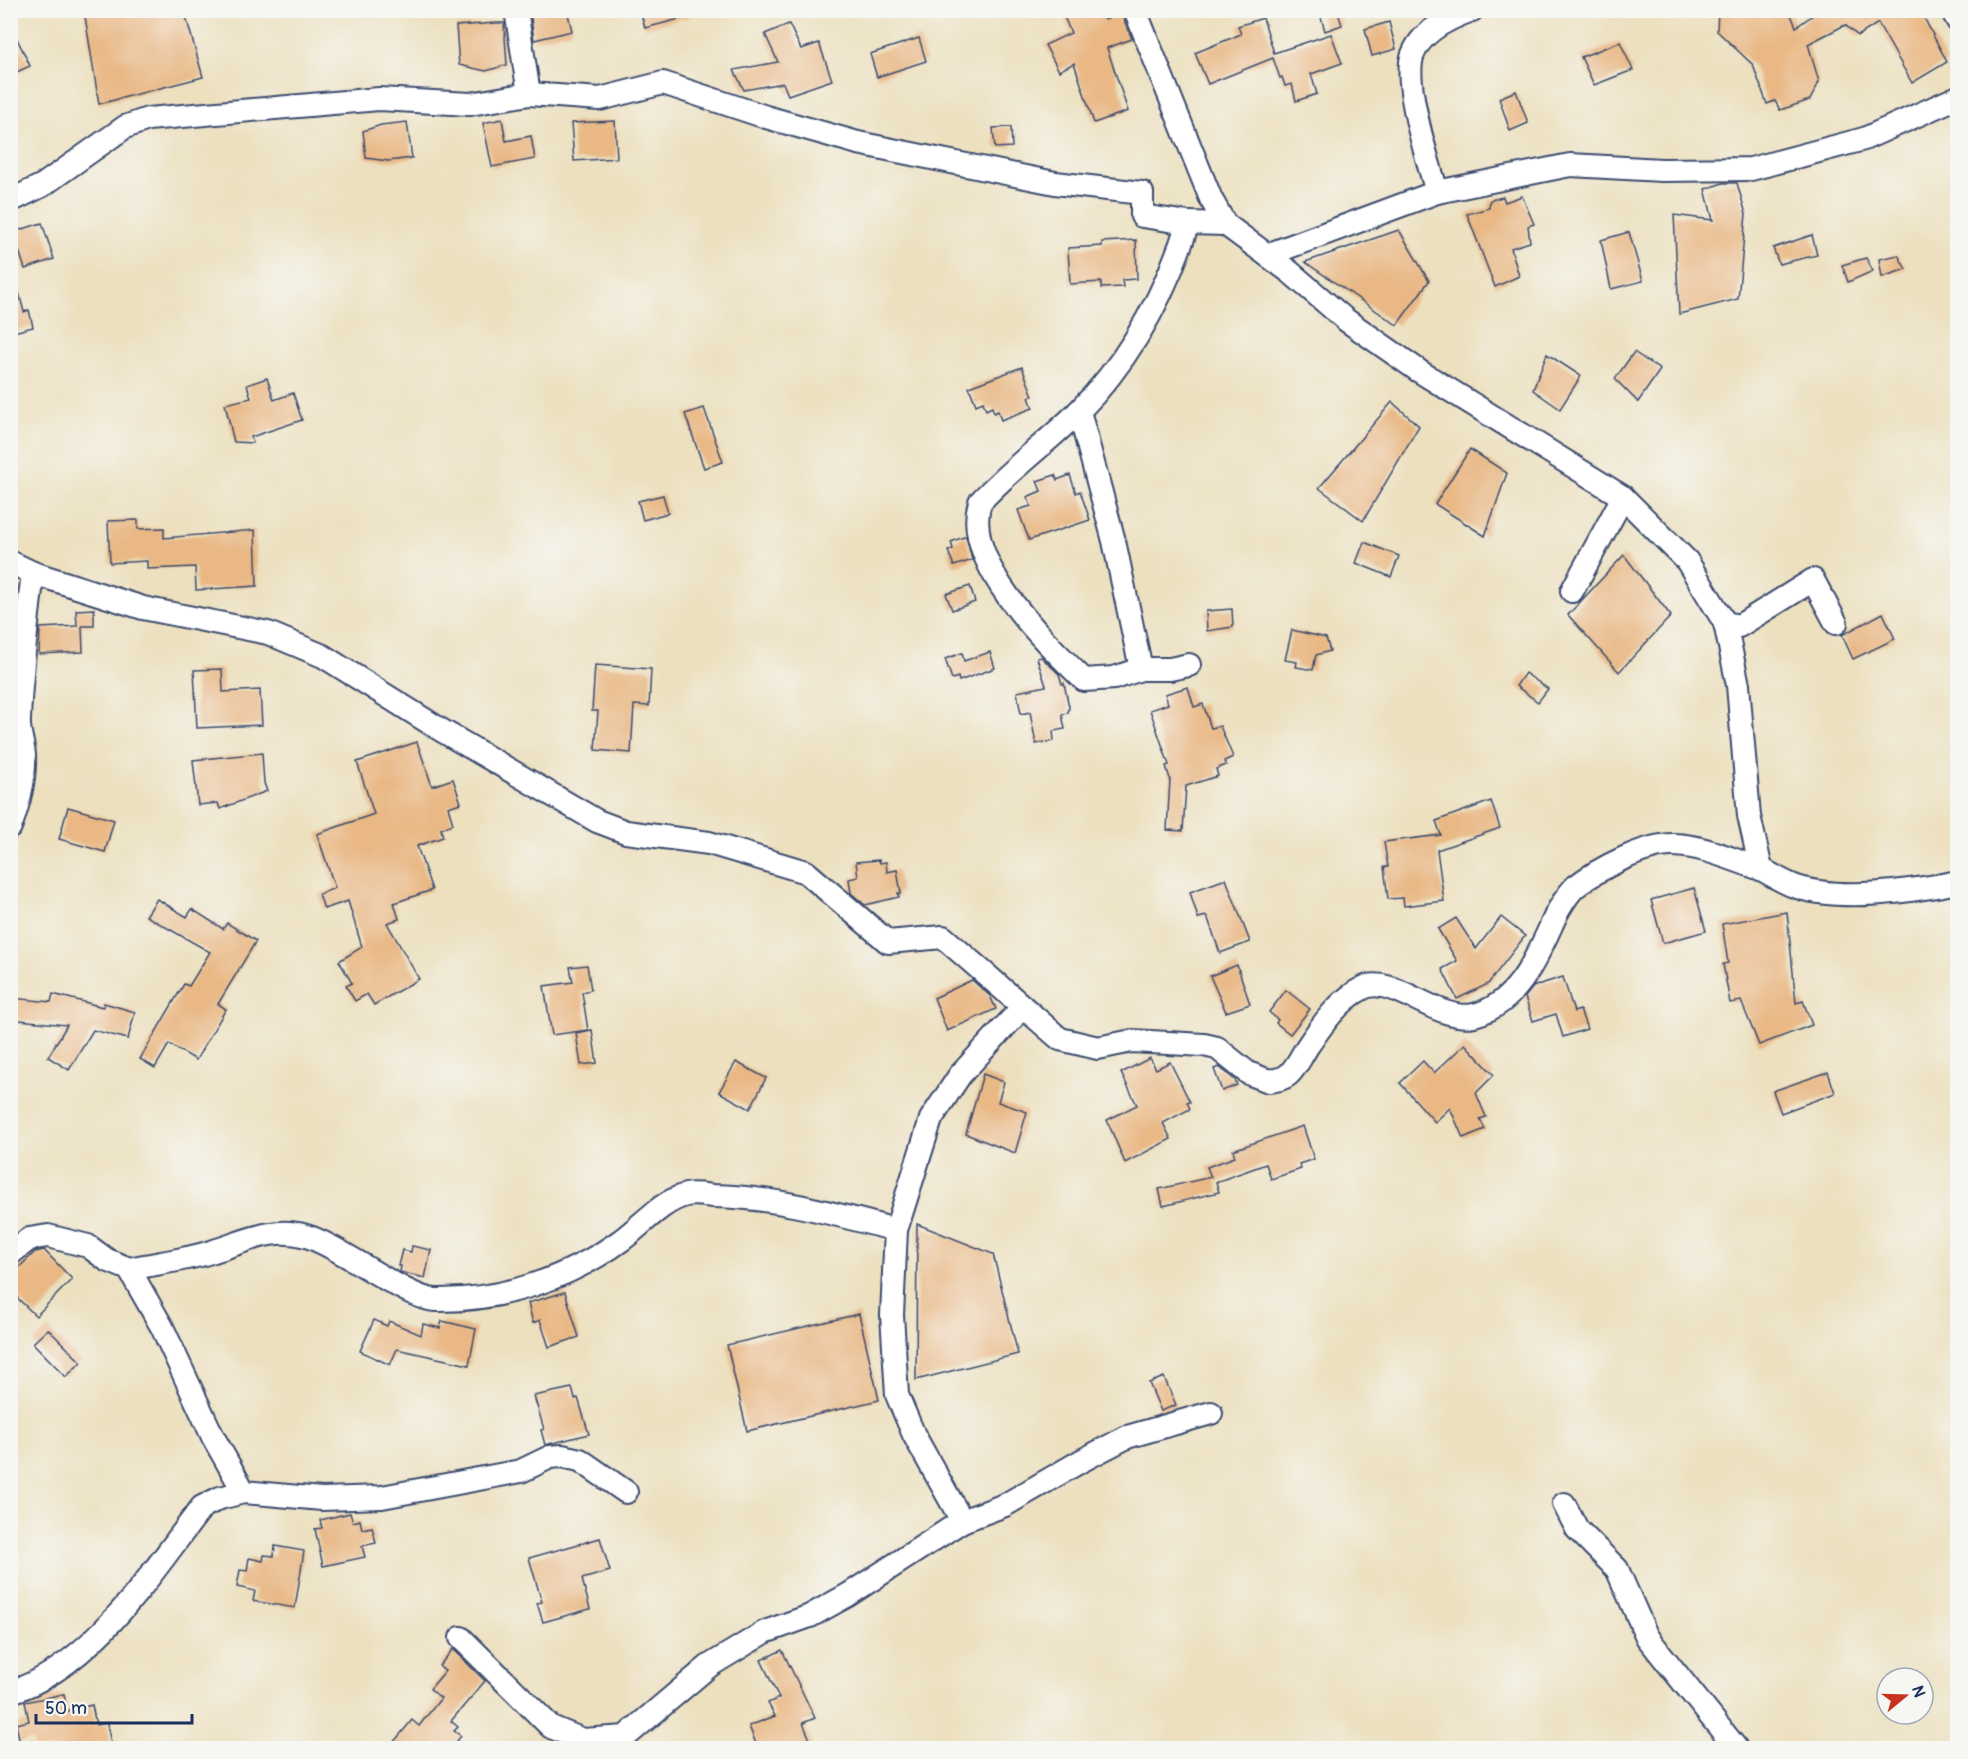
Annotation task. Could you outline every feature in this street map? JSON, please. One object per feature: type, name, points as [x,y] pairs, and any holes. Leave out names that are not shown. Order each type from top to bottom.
[{"type":"street","points":[[516,10],[530,94]]},
{"type":"street","points":[[1135,10],[1211,199],[1225,224],[1267,255],[1346,320],[1419,371],[1623,497],[1687,561],[1725,623],[1738,685],[1749,816],[1761,869]]},
{"type":"street","points":[[1437,192],[1418,129],[1412,58],[1419,44],[1432,29],[1472,10]]},
{"type":"street","points":[[1952,10],[1958,21]]},
{"type":"street","points":[[10,201],[43,184],[125,127],[148,119],[378,99],[470,104],[530,94],[600,99],[663,83],[766,117],[858,143],[1055,183],[1142,193],[1142,216],[1188,223],[1225,224]]},
{"type":"street","points":[[1267,255],[1437,192],[1570,165],[1662,170],[1751,169],[1864,139],[1958,97]]},
{"type":"street","points":[[1188,223],[1178,254],[1152,311],[1130,347],[1079,411],[980,502],[976,515],[984,557],[999,587],[1084,680],[1114,678],[1141,669],[1170,669],[1189,665]]},
{"type":"street","points":[[1079,411],[1114,541],[1141,669]]},
{"type":"street","points":[[1572,591],[1623,497]]},
{"type":"street","points":[[10,561],[33,573],[143,608],[268,633],[323,656],[441,730],[597,821],[626,832],[709,843],[806,872],[888,942],[943,937],[1060,1039],[1080,1046],[1098,1048],[1142,1041],[1204,1045],[1217,1048],[1248,1073],[1273,1081],[1290,1073],[1336,1010],[1363,987],[1380,985],[1437,1009],[1453,1013],[1473,1015],[1497,1006],[1520,982],[1541,951],[1556,915],[1574,888],[1641,850],[1673,845],[1706,850],[1761,869],[1796,887],[1845,894],[1917,890],[1958,882]]},
{"type":"street","points":[[10,827],[21,784],[24,757],[19,720],[23,681],[23,648],[33,573]]},
{"type":"street","points":[[1725,623],[1739,626],[1814,580],[1836,623]]},
{"type":"street","points":[[962,1521],[914,1435],[897,1395],[892,1315],[896,1230],[931,1119],[960,1075],[1023,1007]]},
{"type":"street","points":[[10,1254],[29,1239],[48,1236],[88,1246],[107,1260],[129,1269],[214,1252],[251,1237],[280,1233],[305,1235],[363,1263],[409,1291],[433,1300],[466,1298],[527,1287],[584,1265],[624,1239],[657,1212],[686,1195],[754,1197],[896,1230]]},
{"type":"street","points":[[129,1269],[162,1327],[213,1437],[244,1492]]},
{"type":"street","points":[[461,1638],[551,1727],[583,1740],[625,1737],[709,1666],[765,1632],[810,1616],[848,1595],[962,1521],[1005,1505],[1128,1437],[1211,1413]]},
{"type":"street","points":[[10,1692],[31,1686],[51,1675],[116,1619],[202,1507],[220,1497],[244,1492],[322,1499],[382,1497],[521,1471],[550,1457],[562,1456],[580,1460],[626,1492]]},
{"type":"street","points":[[1564,1504],[1577,1529],[1617,1569],[1647,1637],[1736,1749]]},
{"type":"building","points":[[84,10],[184,10],[203,77],[99,104]]},
{"type":"building","points":[[530,10],[567,10],[572,31],[534,40]]},
{"type":"building","points":[[640,10],[690,10],[691,16],[645,28]]},
{"type":"building","points":[[1061,10],[1100,10],[1105,19],[1121,13],[1132,39],[1107,48],[1128,111],[1094,123],[1074,63],[1059,71],[1045,45],[1071,33]]},
{"type":"building","points":[[1319,10],[1337,10],[1342,25],[1325,31]]},
{"type":"building","points":[[1718,10],[1789,10],[1796,27],[1820,10],[1920,10],[1947,62],[1912,83],[1878,23],[1858,36],[1845,25],[1808,44],[1819,82],[1810,100],[1780,110],[1775,101],[1767,104],[1753,65],[1717,31]]},
{"type":"building","points":[[1263,18],[1274,53],[1331,34],[1342,63],[1311,74],[1317,94],[1296,101],[1292,84],[1285,86],[1273,58],[1208,84],[1195,53],[1241,34],[1238,26]]},
{"type":"building","points":[[1389,22],[1396,49],[1372,56],[1365,29]]},
{"type":"building","points":[[504,23],[507,65],[486,71],[459,65],[456,26]]},
{"type":"building","points":[[10,24],[30,66],[10,75]]},
{"type":"building","points":[[789,24],[801,49],[819,43],[832,80],[788,95],[783,83],[744,90],[734,70],[778,62],[765,34]]},
{"type":"building","points":[[919,38],[926,61],[877,77],[870,54]]},
{"type":"building","points":[[1620,42],[1633,70],[1594,85],[1581,57]]},
{"type":"building","points":[[1516,91],[1528,123],[1510,131],[1499,98]]},
{"type":"building","points":[[502,119],[506,141],[531,136],[535,159],[492,167],[483,123]]},
{"type":"building","points":[[615,121],[617,158],[574,161],[571,123]]},
{"type":"building","points":[[407,122],[412,158],[388,161],[366,158],[363,131],[381,125]]},
{"type":"building","points":[[1011,127],[1012,147],[995,148],[993,128]]},
{"type":"building","points":[[1723,183],[1737,183],[1746,214],[1738,299],[1679,314],[1674,215],[1713,220],[1705,189]]},
{"type":"building","points":[[1522,196],[1534,224],[1528,226],[1530,242],[1511,248],[1519,276],[1495,287],[1467,214],[1489,208],[1490,200],[1503,197],[1505,202]]},
{"type":"building","points":[[42,223],[54,259],[25,269],[13,232]]},
{"type":"building","points":[[1399,230],[1429,281],[1397,325],[1305,262]]},
{"type":"building","points":[[1629,232],[1643,281],[1611,289],[1601,240]]},
{"type":"building","points":[[1812,235],[1817,255],[1779,264],[1773,248]]},
{"type":"building","points":[[1136,240],[1137,279],[1122,280],[1123,287],[1101,288],[1101,282],[1070,284],[1068,248],[1102,246],[1102,242]]},
{"type":"building","points":[[1898,255],[1906,269],[1882,277],[1879,259]]},
{"type":"building","points":[[1866,258],[1873,271],[1848,282],[1842,265]]},
{"type":"building","points":[[16,281],[24,312],[29,310],[33,327],[10,333],[10,282]]},
{"type":"building","points":[[1634,352],[1660,370],[1638,402],[1615,379]]},
{"type":"building","points":[[1547,354],[1581,376],[1560,409],[1533,390]]},
{"type":"building","points":[[1022,367],[1033,396],[1029,397],[1033,408],[1001,420],[998,411],[994,413],[992,407],[986,410],[983,402],[976,405],[969,387]]},
{"type":"building","points":[[267,378],[274,400],[293,393],[302,420],[251,437],[253,443],[234,442],[225,404],[251,398],[247,385]]},
{"type":"building","points":[[1392,402],[1419,426],[1363,521],[1319,488]]},
{"type":"building","points":[[704,408],[723,462],[704,468],[685,414]]},
{"type":"building","points":[[1470,449],[1507,473],[1485,536],[1435,504]]},
{"type":"building","points":[[1055,475],[1057,480],[1070,475],[1076,493],[1080,491],[1090,520],[1029,540],[1018,510],[1031,506],[1027,497],[1041,491],[1037,481]]},
{"type":"building","points":[[663,495],[668,513],[643,520],[638,501]]},
{"type":"building","points":[[138,520],[138,529],[164,528],[164,538],[255,530],[257,586],[196,590],[195,567],[147,569],[147,561],[110,563],[108,521]]},
{"type":"building","points":[[966,536],[972,560],[954,566],[948,551],[953,549],[951,542]]},
{"type":"building","points":[[1364,542],[1399,556],[1391,577],[1356,563]]},
{"type":"building","points":[[1624,555],[1671,616],[1619,672],[1568,615]]},
{"type":"building","points":[[970,586],[975,602],[952,610],[946,594]]},
{"type":"building","points":[[94,609],[94,626],[82,626],[83,652],[39,654],[40,628],[77,626],[76,610]]},
{"type":"building","points":[[1232,609],[1233,627],[1207,631],[1206,611]]},
{"type":"building","points":[[1883,613],[1895,639],[1853,659],[1842,635]]},
{"type":"building","points":[[1292,630],[1326,638],[1330,651],[1316,655],[1313,670],[1296,667],[1297,662],[1285,660]]},
{"type":"building","points":[[990,652],[995,668],[959,681],[958,677],[952,679],[945,659],[962,653],[964,661]]},
{"type":"building","points":[[1041,657],[1059,674],[1062,684],[1064,683],[1069,707],[1068,713],[1062,714],[1065,729],[1053,731],[1054,741],[1036,744],[1030,712],[1021,714],[1017,692],[1046,686],[1037,658]]},
{"type":"building","points":[[595,665],[651,669],[649,706],[634,705],[631,753],[595,750],[598,711],[592,711]]},
{"type":"building","points":[[222,669],[223,692],[260,690],[262,725],[197,728],[194,670]]},
{"type":"building","points":[[1525,673],[1548,689],[1538,702],[1516,686]]},
{"type":"building","points":[[1188,687],[1194,707],[1203,704],[1211,728],[1220,726],[1233,757],[1224,761],[1226,765],[1216,769],[1218,776],[1186,786],[1183,831],[1167,830],[1170,779],[1166,766],[1169,765],[1150,710],[1168,704],[1165,694]]},
{"type":"building","points":[[417,742],[432,786],[453,779],[461,803],[448,807],[453,824],[441,829],[443,837],[417,846],[432,890],[394,903],[399,919],[387,923],[419,979],[374,1005],[367,994],[355,1001],[346,986],[352,983],[339,961],[362,947],[348,901],[324,909],[319,894],[335,888],[317,834],[374,814],[357,762]]},
{"type":"building","points":[[262,753],[264,783],[267,791],[220,809],[218,803],[198,805],[193,760]]},
{"type":"building","points":[[1491,801],[1500,828],[1437,850],[1444,901],[1404,906],[1403,898],[1388,899],[1384,867],[1388,867],[1384,842],[1441,835],[1436,821]]},
{"type":"building","points":[[68,807],[114,820],[105,852],[59,839]]},
{"type":"building","points":[[879,860],[880,863],[886,862],[887,872],[897,870],[901,893],[898,893],[899,897],[865,905],[851,893],[849,879],[858,877],[856,862]]},
{"type":"building","points":[[1226,879],[1250,942],[1220,953],[1207,916],[1198,918],[1190,892]]},
{"type":"building","points":[[1694,888],[1706,931],[1663,943],[1651,900]]},
{"type":"building","points":[[157,899],[187,917],[192,909],[223,929],[227,923],[256,941],[218,1004],[226,1009],[196,1060],[169,1044],[155,1068],[140,1059],[184,984],[189,986],[210,952],[146,916]]},
{"type":"building","points":[[1787,912],[1796,1003],[1803,1001],[1812,1025],[1759,1045],[1741,1001],[1730,1003],[1723,964],[1728,963],[1722,924]]},
{"type":"building","points":[[1501,917],[1525,936],[1488,984],[1457,999],[1442,969],[1457,961],[1438,929],[1456,918],[1476,949]]},
{"type":"building","points":[[587,965],[591,990],[582,992],[588,1030],[552,1035],[544,986],[573,982],[570,967]]},
{"type":"building","points":[[1237,965],[1250,1004],[1226,1012],[1210,976]]},
{"type":"building","points":[[1563,977],[1574,1012],[1580,1010],[1587,1029],[1563,1037],[1556,1014],[1533,1021],[1525,997],[1534,986]]},
{"type":"building","points":[[972,980],[990,996],[996,1009],[947,1031],[934,998]]},
{"type":"building","points":[[1286,990],[1310,1009],[1290,1034],[1276,1023],[1278,1020],[1269,1012]]},
{"type":"building","points":[[53,994],[103,1007],[104,1003],[135,1012],[128,1039],[93,1030],[69,1070],[48,1057],[67,1025],[10,1019],[12,998],[51,1002]]},
{"type":"building","points":[[592,1030],[597,1063],[581,1065],[576,1033]]},
{"type":"building","points":[[1465,1044],[1494,1075],[1476,1093],[1486,1117],[1480,1119],[1485,1129],[1463,1138],[1450,1108],[1435,1122],[1400,1083],[1423,1061],[1434,1073]]},
{"type":"building","points":[[1150,1058],[1156,1069],[1170,1062],[1190,1102],[1187,1102],[1190,1109],[1163,1123],[1171,1139],[1125,1163],[1107,1120],[1137,1105],[1121,1073]]},
{"type":"building","points":[[736,1062],[766,1078],[750,1109],[719,1092]]},
{"type":"building","points":[[1219,1067],[1235,1080],[1237,1085],[1222,1091],[1214,1069]]},
{"type":"building","points":[[1828,1072],[1835,1093],[1781,1113],[1773,1091]]},
{"type":"building","points":[[983,1074],[1004,1082],[998,1102],[1027,1112],[1015,1153],[966,1134]]},
{"type":"building","points":[[1303,1126],[1314,1159],[1299,1164],[1301,1169],[1271,1179],[1266,1164],[1216,1182],[1219,1192],[1163,1206],[1159,1189],[1211,1177],[1207,1167],[1235,1157],[1233,1150]]},
{"type":"building","points":[[917,1224],[993,1254],[1018,1354],[916,1380]]},
{"type":"building","points":[[412,1246],[431,1250],[425,1278],[400,1272],[401,1266],[398,1266],[402,1250],[411,1252]]},
{"type":"building","points":[[44,1250],[72,1279],[36,1316],[10,1291],[10,1276],[35,1252]]},
{"type":"building","points":[[565,1292],[579,1337],[549,1347],[540,1320],[533,1323],[528,1303]]},
{"type":"building","points":[[859,1314],[879,1400],[747,1431],[727,1345]]},
{"type":"building","points":[[374,1320],[387,1326],[389,1321],[421,1335],[423,1324],[440,1328],[442,1321],[476,1329],[469,1365],[397,1349],[390,1365],[360,1351]]},
{"type":"building","points":[[48,1329],[81,1362],[66,1377],[33,1343]]},
{"type":"building","points":[[1164,1377],[1176,1405],[1161,1411],[1149,1383]]},
{"type":"building","points":[[572,1388],[575,1399],[578,1398],[589,1434],[545,1445],[541,1430],[544,1429],[534,1396]]},
{"type":"building","points":[[350,1513],[353,1522],[360,1520],[362,1529],[372,1527],[376,1543],[362,1546],[365,1557],[323,1566],[315,1529],[322,1528],[320,1520]]},
{"type":"building","points":[[600,1538],[610,1571],[582,1579],[590,1609],[543,1622],[537,1603],[542,1602],[529,1558]]},
{"type":"building","points":[[275,1546],[304,1551],[295,1608],[253,1601],[255,1591],[237,1587],[240,1570],[247,1571],[249,1558],[263,1561],[264,1555],[274,1556]]},
{"type":"building","points":[[453,1649],[485,1681],[451,1721],[458,1727],[454,1731],[461,1736],[451,1749],[388,1749],[412,1720],[419,1726],[441,1698],[430,1689],[445,1671],[439,1666]]},
{"type":"building","points":[[782,1650],[815,1718],[803,1723],[814,1749],[758,1749],[749,1726],[775,1716],[768,1703],[779,1698],[761,1660]]},
{"type":"building","points":[[64,1694],[67,1711],[92,1705],[96,1725],[107,1723],[112,1749],[34,1749],[32,1740],[20,1743],[16,1724],[29,1721],[25,1702]]}]
